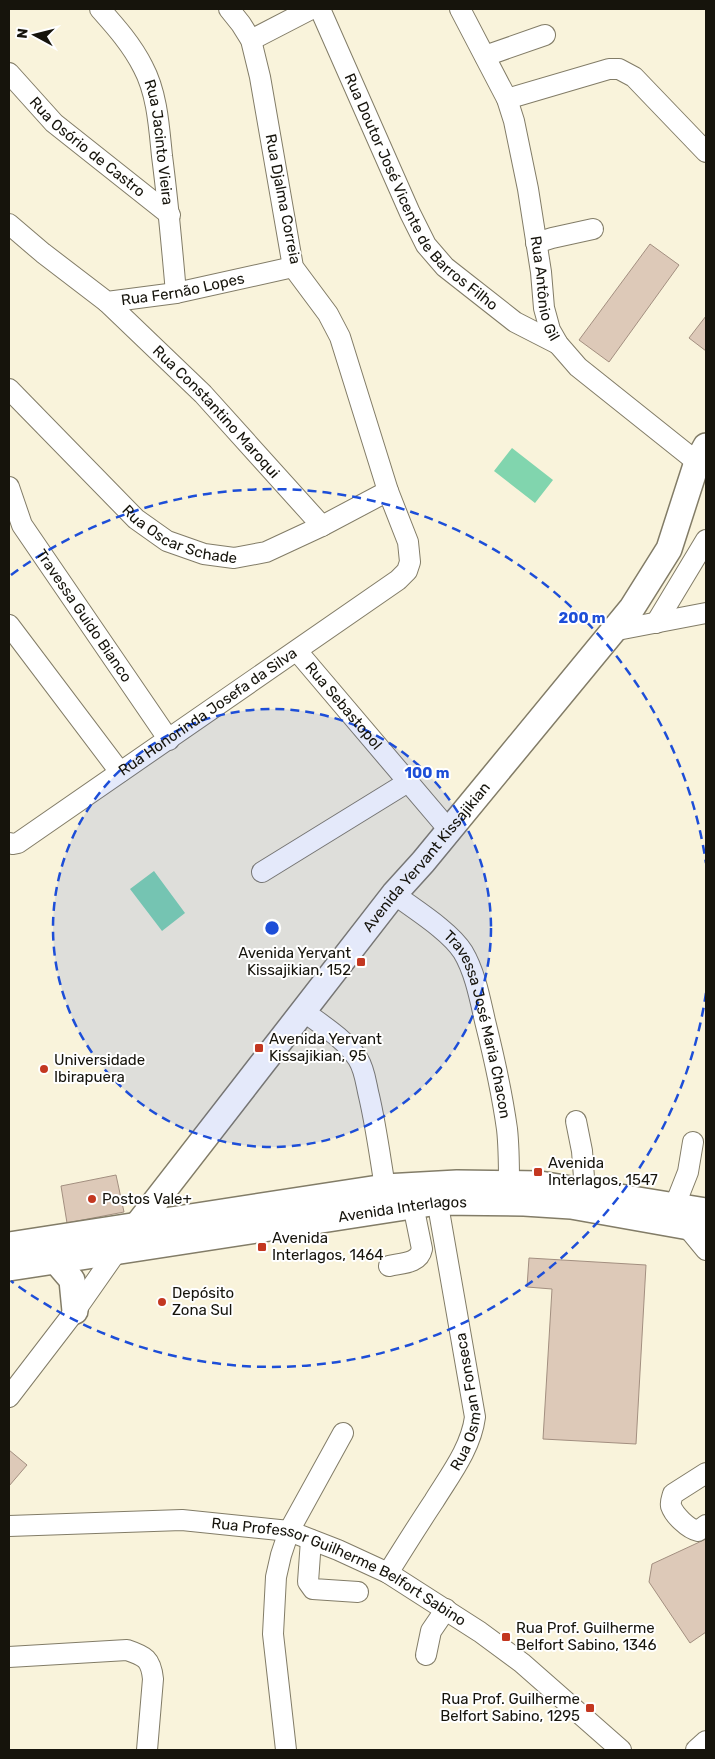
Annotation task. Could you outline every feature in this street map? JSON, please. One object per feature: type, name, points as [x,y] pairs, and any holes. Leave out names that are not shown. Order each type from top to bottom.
[{"type":"main road","name":"Avenida Yervant Kissajikian","points":[[117,1251],[394,894],[632,608],[669,549],[702,454]]},
{"type":"main road","name":"Avenida Interlagos","points":[[9,1268],[510,1183],[540,1184],[706,1211]]},
{"type":"main road","name":"Avenida Interlagos","points":[[9,1245],[385,1187],[428,1197],[571,1206],[696,1228]]},
{"type":"main road","points":[[55,1260],[72,1280],[75,1310]]},
{"type":"street","name":"Rua Jacinto Vieira","points":[[100,9],[127,40],[144,68],[151,89],[157,114],[170,215],[176,293]]},
{"type":"street","name":"Rua Djalma Correia","points":[[229,9],[242,24],[251,40],[260,77],[293,267],[328,314],[340,337],[388,491],[408,542],[410,562],[407,571],[398,580]]},
{"type":"street","points":[[251,40],[311,9]]},
{"type":"street","name":"Rua Doutor José Vicente de Barros Filho","points":[[320,9],[410,214],[426,245],[445,267],[515,322],[558,344]]},
{"type":"street","name":"Rua Antônio Gil","points":[[460,9],[507,99],[514,121],[536,243],[544,308],[550,330],[558,344],[578,367],[702,454]]},
{"type":"street","points":[[485,56],[545,35]]},
{"type":"street","points":[[507,99],[609,69],[619,69],[634,77],[706,152]]},
{"type":"street","name":"Rua Osório de Castro","points":[[9,73],[54,123],[170,215]]},
{"type":"street","name":"Rua Fernão Lopes","points":[[9,224],[43,253],[107,302],[176,293],[293,267]]},
{"type":"street","points":[[536,243],[593,229]]},
{"type":"street","name":"Rua Constantino Maroqui","points":[[107,302],[203,394],[322,526]]},
{"type":"street","name":"Rua Oscar Schade","points":[[9,389],[136,518],[167,541],[204,554],[234,558],[266,552],[322,526],[388,491]]},
{"type":"street","name":"Travessa Guido Bianco","points":[[9,487],[22,525],[169,740]]},
{"type":"street","points":[[656,623],[706,540]]},
{"type":"street","name":"Rua Honorinda Josefa da Silva","points":[[13,843],[169,740],[398,580]]},
{"type":"street","points":[[612,631],[706,613]]},
{"type":"street","points":[[9,625],[120,772]]},
{"type":"street","name":"Rua Sebastopol","points":[[297,651],[448,830]]},
{"type":"street","points":[[262,872],[408,782]]},
{"type":"street","name":"Travessa José Maria Chacon","points":[[394,894],[455,941],[463,952],[470,968],[479,995],[497,1070],[507,1132],[510,1183]]},
{"type":"street","points":[[303,1011],[339,1038],[360,1062],[372,1110],[385,1187]]},
{"type":"street","points":[[576,1121],[582,1151],[584,1191]]},
{"type":"street","points":[[693,1142],[688,1172],[675,1205],[696,1228],[706,1250]]},
{"type":"street","points":[[389,1266],[417,1260],[420,1256],[428,1197]]},
{"type":"street","name":"Rua Osman Fonseca","points":[[388,1573],[456,1467],[473,1429],[474,1406],[428,1197]]},
{"type":"street","points":[[9,1397],[117,1251]]},
{"type":"street","points":[[286,1750],[273,1634],[276,1577],[289,1531],[343,1433]]},
{"type":"street","points":[[706,1473],[673,1494],[671,1502],[671,1507],[687,1527],[698,1531],[706,1525]]},
{"type":"street","name":"Rua Professor Guilherme Belfort Sabino","points":[[9,1526],[182,1520],[289,1531],[338,1550],[388,1573],[446,1609],[522,1663],[615,1748]]},
{"type":"street","points":[[312,1540],[308,1582],[312,1589],[358,1592]]},
{"type":"street","points":[[426,1655],[432,1631],[446,1609]]},
{"type":"street","points":[[9,1657],[127,1650],[148,1659],[154,1679],[147,1750]]},
{"type":"street","points":[[696,1750],[706,1741]]},
{"type":"green space","points":[[512,448],[553,480],[535,503],[494,471]]},
{"type":"green space","points":[[154,871],[185,913],[162,931],[130,889]]},
{"type":"building","points":[[650,244],[679,265],[609,362],[579,340]]},
{"type":"building","points":[[706,316],[706,351],[689,338]]},
{"type":"building","name":"Postos Vale+","points":[[116,1175],[124,1212],[67,1223],[61,1186]]},
{"type":"building","points":[[529,1258],[646,1265],[636,1444],[543,1439],[552,1289],[527,1287]]},
{"type":"building","points":[[9,1450],[27,1465],[9,1486]]},
{"type":"building","points":[[706,1539],[706,1632],[690,1643],[649,1582],[652,1564]]},
{"type":"place","name":"Avenida Yervant Kissajikian, 152","points":[[361,962]]},
{"type":"place","name":"Avenida Yervant Kissajikian, 95","points":[[259,1048]]},
{"type":"place","name":"Universidade Ibirapuera","points":[[44,1069]]},
{"type":"place","name":"Avenida Interlagos, 1547","points":[[538,1172]]},
{"type":"place","name":"Postos Vale+","points":[[92,1199]]},
{"type":"place","name":"Avenida Interlagos, 1464","points":[[262,1247]]},
{"type":"place","name":"Depósito Zona Sul","points":[[162,1302]]},
{"type":"place","name":"Rua Prof. Guilherme Belfort Sabino, 1346","points":[[506,1637]]},
{"type":"place","name":"Rua Prof. Guilherme Belfort Sabino, 1295","points":[[590,1708]]}]
